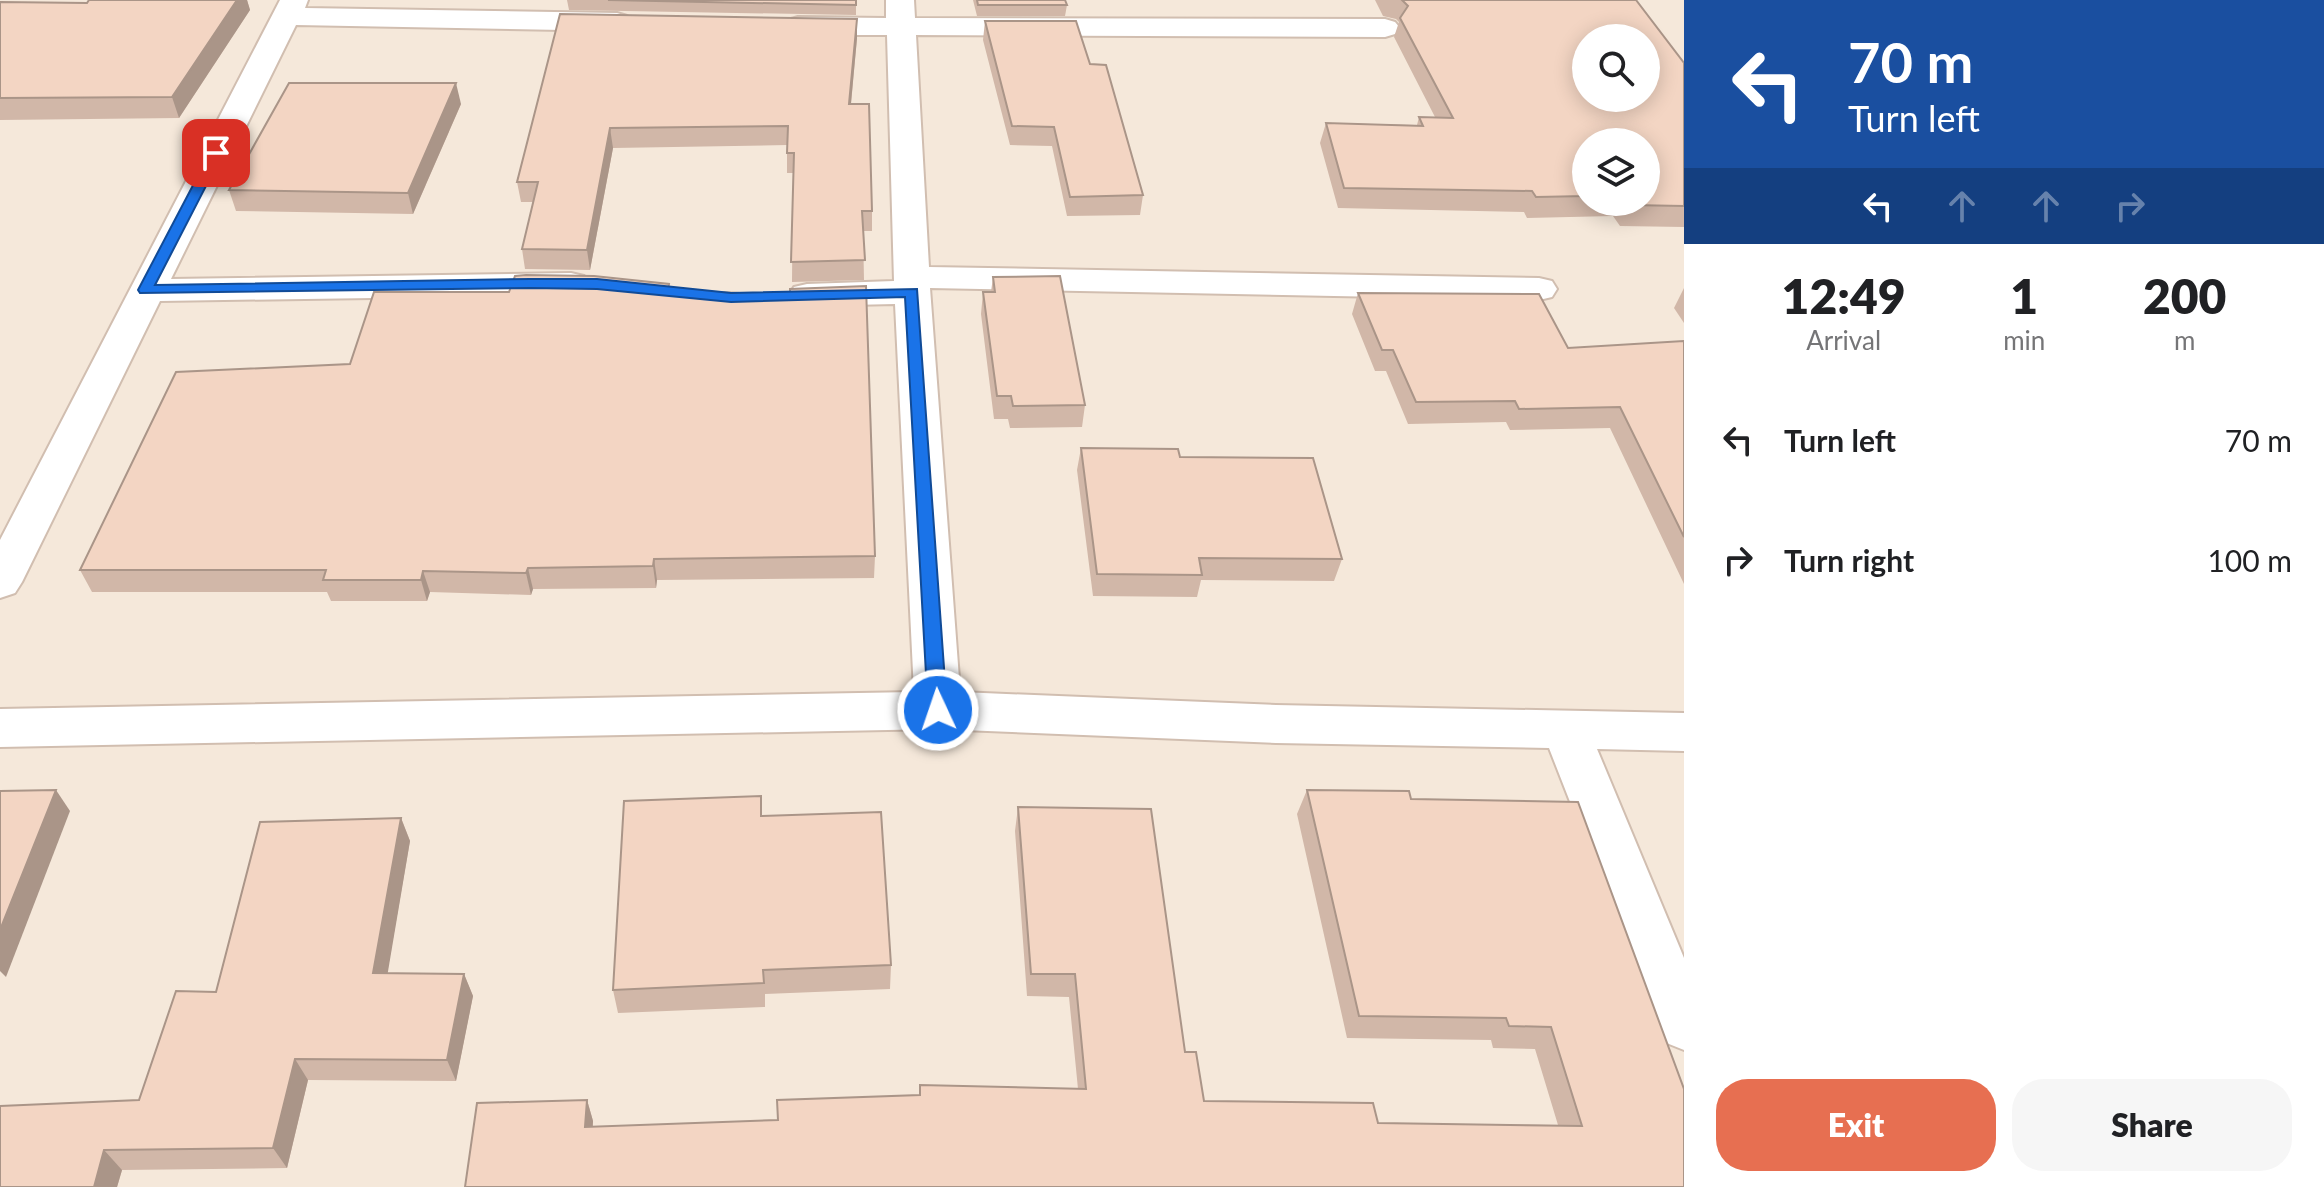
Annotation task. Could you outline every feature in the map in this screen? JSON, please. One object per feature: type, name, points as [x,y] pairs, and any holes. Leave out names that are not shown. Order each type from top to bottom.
[{"type":"street","points":[[0,582],[145,290],[291,8],[649,23]]},
{"type":"street","points":[[775,25],[901,14],[1385,28]]},
{"type":"street","points":[[901,14],[912,285],[938,710]]},
{"type":"street","points":[[145,290],[530,283],[611,285]]},
{"type":"street","points":[[776,296],[912,285],[1539,289]]},
{"type":"street","points":[[0,728],[938,710],[1276,724],[1684,732]]},
{"type":"street","points":[[1566,732],[1684,1024]]},
{"type":"shaded area","points":[[0,0],[1684,0],[1684,1187],[0,1187]]},
{"type":"building","points":[[89,0],[237,0],[172,97],[0,98],[0,2],[87,3]]},
{"type":"building","points":[[608,0],[856,0],[856,5]]},
{"type":"building","points":[[977,0],[1065,0],[1067,5],[978,5]]},
{"type":"building","points":[[1402,0],[1636,0],[1654,24],[1572,24],[1572,112],[1660,112],[1660,32],[1684,63],[1684,206],[1660,206],[1660,128],[1572,128],[1572,196],[1536,197],[1532,191],[1344,188],[1326,123],[1423,126],[1419,117],[1453,118],[1400,18],[1408,6]]},
{"type":"building","points":[[560,14],[857,19],[849,104],[869,104],[872,211],[862,211],[865,260],[791,262],[794,153],[787,153],[788,126],[610,128],[587,250],[522,249],[538,182],[517,182]]},
{"type":"building","points":[[985,21],[1076,21],[1090,64],[1106,65],[1143,195],[1070,197],[1054,127],[1012,126]]},
{"type":"building","points":[[289,83],[456,83],[408,193],[229,190]]},
{"type":"building","points":[[515,276],[594,276],[669,284],[668,290],[790,295],[790,289],[866,286],[875,556],[654,559],[653,566],[528,568],[526,573],[423,571],[421,580],[323,580],[326,570],[80,570],[176,372],[350,364],[374,292],[509,292]]},
{"type":"building","points":[[1060,276],[1085,405],[1013,406],[1011,396],[997,396],[983,292],[995,292],[993,277]]},
{"type":"building","points":[[1358,293],[1539,294],[1568,348],[1684,341],[1684,537],[1620,407],[1519,409],[1515,401],[1416,402],[1393,350],[1382,350]]},
{"type":"building","points":[[1081,448],[1178,449],[1180,457],[1313,458],[1342,559],[1199,558],[1202,575],[1097,574]]},
{"type":"building","points":[[56,790],[0,930],[0,791]]},
{"type":"building","points":[[1307,790],[1409,791],[1411,799],[1578,802],[1684,1089],[1684,1187],[465,1187],[477,1103],[587,1100],[585,1127],[778,1120],[777,1100],[920,1095],[920,1085],[1086,1089],[1075,974],[1031,974],[1018,807],[1151,809],[1185,1052],[1196,1052],[1204,1101],[1373,1103],[1378,1123],[1582,1126],[1551,1027],[1509,1026],[1506,1018],[1359,1016]]},
{"type":"building","points":[[761,796],[761,816],[881,812],[891,965],[763,970],[764,983],[613,990],[624,801]]},
{"type":"building","points":[[401,818],[373,973],[464,974],[447,1060],[295,1059],[273,1148],[104,1150],[94,1187],[0,1187],[0,1106],[139,1100],[176,991],[216,992],[260,822]]},
{"type":"route","points":[[216,153],[145,290],[530,283],[597,284],[731,298],[912,292],[938,710]]}]
